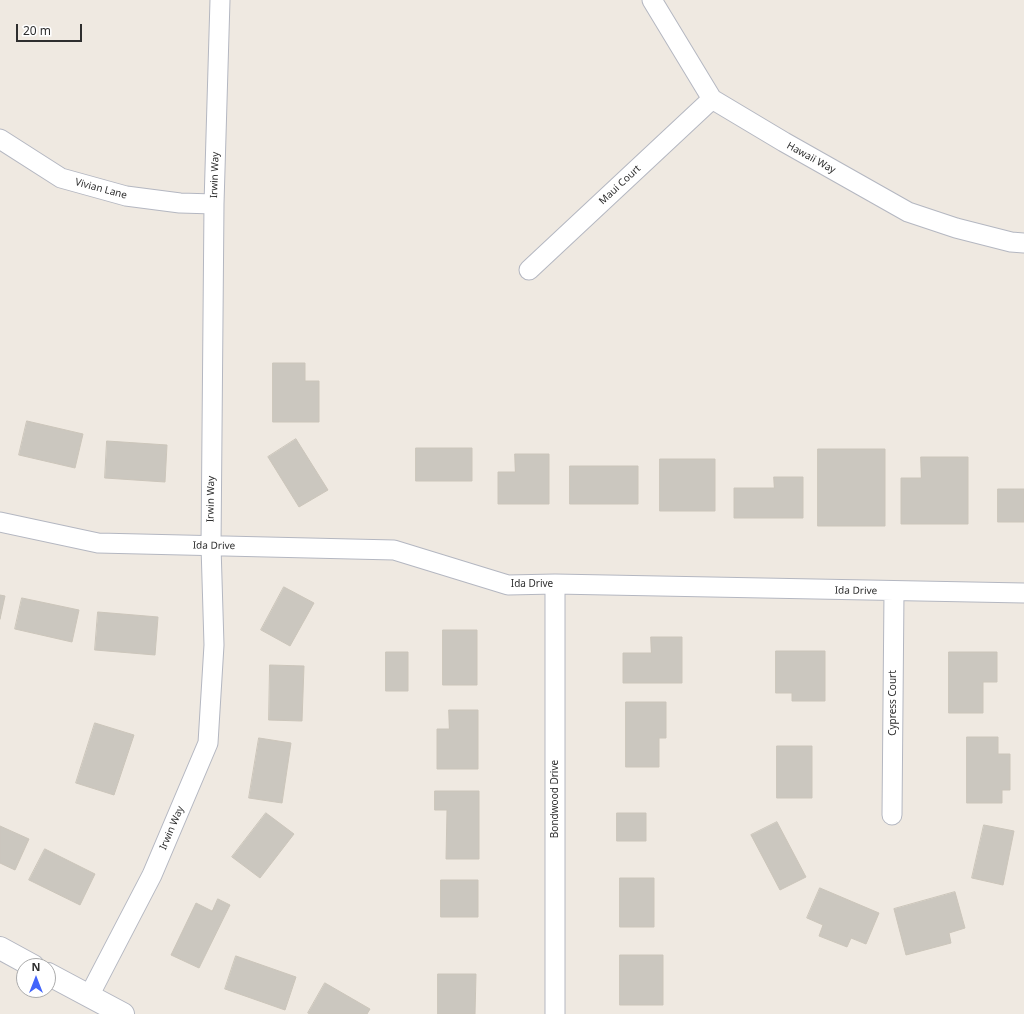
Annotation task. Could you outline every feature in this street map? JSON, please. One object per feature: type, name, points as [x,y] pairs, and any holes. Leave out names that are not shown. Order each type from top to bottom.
[{"type":"main road","points":[[0,948],[18,958]]},
{"type":"main road","points":[[56,978],[123,1014]]},
{"type":"street","name":"Irwin Way","points":[[88,996],[152,875],[208,743],[214,645],[211,546],[214,204],[220,0]]},
{"type":"street","name":"Hawaii Way","points":[[652,0],[712,99],[784,142],[908,212],[956,228],[1011,242],[1024,243]]},
{"type":"street","name":"Maui Court","points":[[529,270],[712,99]]},
{"type":"street","name":"Vivian Lane","points":[[0,139],[60,178],[126,196],[180,203],[214,204]]},
{"type":"street","name":"Ida Drive","points":[[0,522],[98,543],[394,550],[508,585],[555,584],[894,592],[1024,593]]},
{"type":"street","name":"Bondwood Drive","points":[[555,584],[555,1014]]},
{"type":"street","name":"Cypress Court","points":[[892,815],[894,592]]},
{"type":"building","points":[[273,363],[305,363],[305,381],[319,381],[319,422],[273,422]]},
{"type":"building","points":[[27,421],[83,434],[75,468],[19,455]]},
{"type":"building","points":[[296,439],[328,490],[299,507],[268,457]]},
{"type":"building","points":[[107,441],[167,445],[165,482],[105,478]]},
{"type":"building","points":[[416,448],[472,448],[472,481],[416,481]]},
{"type":"building","points":[[818,449],[885,449],[885,526],[818,526]]},
{"type":"building","points":[[515,454],[549,454],[549,504],[498,504],[498,472],[515,472]]},
{"type":"building","points":[[921,457],[968,457],[968,524],[901,524],[901,478],[921,478]]},
{"type":"building","points":[[660,459],[715,459],[715,511],[660,511]]},
{"type":"building","points":[[570,466],[638,466],[638,504],[570,504]]},
{"type":"building","points":[[774,477],[803,477],[803,518],[734,518],[734,488],[774,488]]},
{"type":"building","points":[[998,489],[1024,489],[1024,522],[998,522]]},
{"type":"building","points":[[284,587],[314,603],[290,646],[261,630]]},
{"type":"building","points":[[0,595],[5,596],[0,619]]},
{"type":"building","points":[[22,598],[79,610],[72,642],[15,629]]},
{"type":"building","points":[[98,612],[158,617],[155,655],[95,650]]},
{"type":"building","points":[[443,630],[477,630],[477,685],[443,685]]},
{"type":"building","points":[[651,637],[682,637],[682,683],[623,683],[623,653],[651,653]]},
{"type":"building","points":[[776,651],[825,651],[825,701],[792,701],[792,693],[776,693]]},
{"type":"building","points":[[386,652],[408,652],[408,691],[386,691]]},
{"type":"building","points":[[949,652],[997,652],[997,682],[983,682],[983,713],[949,713]]},
{"type":"building","points":[[270,665],[304,666],[302,721],[269,720]]},
{"type":"building","points":[[626,702],[666,702],[666,738],[659,738],[659,767],[626,767]]},
{"type":"building","points":[[449,710],[478,710],[478,769],[437,769],[437,729],[449,729]]},
{"type":"building","points":[[95,723],[134,735],[114,795],[76,783]]},
{"type":"building","points":[[967,737],[998,737],[998,754],[1010,754],[1010,790],[1002,790],[1002,803],[967,803]]},
{"type":"building","points":[[259,738],[291,743],[282,803],[249,798]]},
{"type":"building","points":[[777,746],[812,746],[812,798],[777,798]]},
{"type":"building","points":[[435,791],[479,791],[479,859],[446,859],[447,810],[435,810]]},
{"type":"building","points":[[266,813],[294,834],[260,878],[232,857]]},
{"type":"building","points":[[617,813],[646,813],[646,841],[617,841]]},
{"type":"building","points":[[777,822],[806,877],[780,890],[751,835]]},
{"type":"building","points":[[984,825],[1014,831],[1003,885],[972,878]]},
{"type":"building","points":[[0,826],[29,839],[15,870],[0,863]]},
{"type":"building","points":[[45,849],[95,874],[80,905],[29,880]]},
{"type":"building","points":[[620,878],[654,878],[654,927],[620,927]]},
{"type":"building","points":[[441,880],[478,880],[478,917],[441,917]]},
{"type":"building","points":[[820,888],[879,913],[866,944],[851,938],[847,947],[819,936],[823,925],[807,918]]},
{"type":"building","points":[[955,892],[965,928],[949,933],[951,943],[906,955],[894,909]]},
{"type":"building","points":[[218,899],[230,905],[199,968],[171,955],[196,903],[212,911]]},
{"type":"building","points":[[620,955],[663,955],[663,1005],[620,1005]]},
{"type":"building","points":[[236,956],[296,977],[285,1010],[225,989]]},
{"type":"building","points":[[438,974],[476,974],[475,1014],[438,1014]]},
{"type":"building","points":[[325,983],[370,1009],[367,1014],[308,1013]]}]
